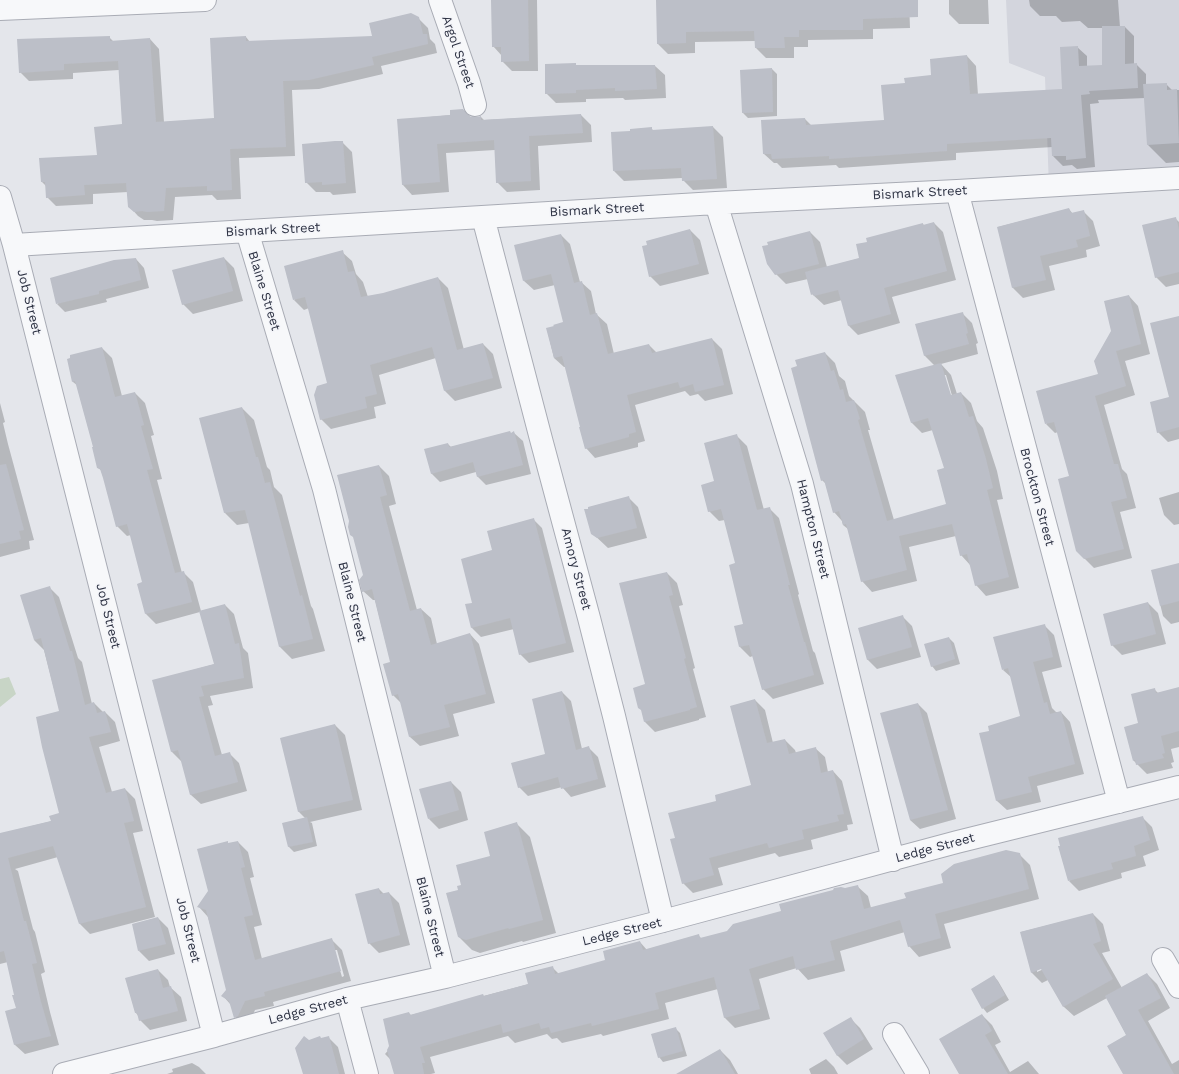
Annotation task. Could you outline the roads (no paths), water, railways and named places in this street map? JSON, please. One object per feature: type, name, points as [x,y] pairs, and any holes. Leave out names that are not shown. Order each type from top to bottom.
[{"type":"street","points":[[0,9],[205,0]]},
{"type":"street","name":"Argol Street","points":[[440,0],[469,83],[475,105]]},
{"type":"street","name":"Bismark Street","points":[[14,245],[716,203],[957,192],[1179,178]]},
{"type":"street","name":"Brockton Street","points":[[957,192],[1118,802]]},
{"type":"street","name":"Job Street","points":[[0,197],[14,245],[214,1036]]},
{"type":"street","name":"Hampton Street","points":[[716,203],[802,484],[893,860]]},
{"type":"street","name":"Amory Street","points":[[483,217],[589,618],[663,921]]},
{"type":"street","name":"Blaine Street","points":[[246,231],[324,489],[445,977]]},
{"type":"street","name":"Ledge Street","points":[[65,1074],[214,1036],[347,999],[445,977],[663,921],[957,842],[1179,787]]},
{"type":"street","points":[[1163,959],[1179,987]]},
{"type":"street","points":[[347,999],[367,1074]]},
{"type":"street","points":[[894,1034],[918,1074]]}]
